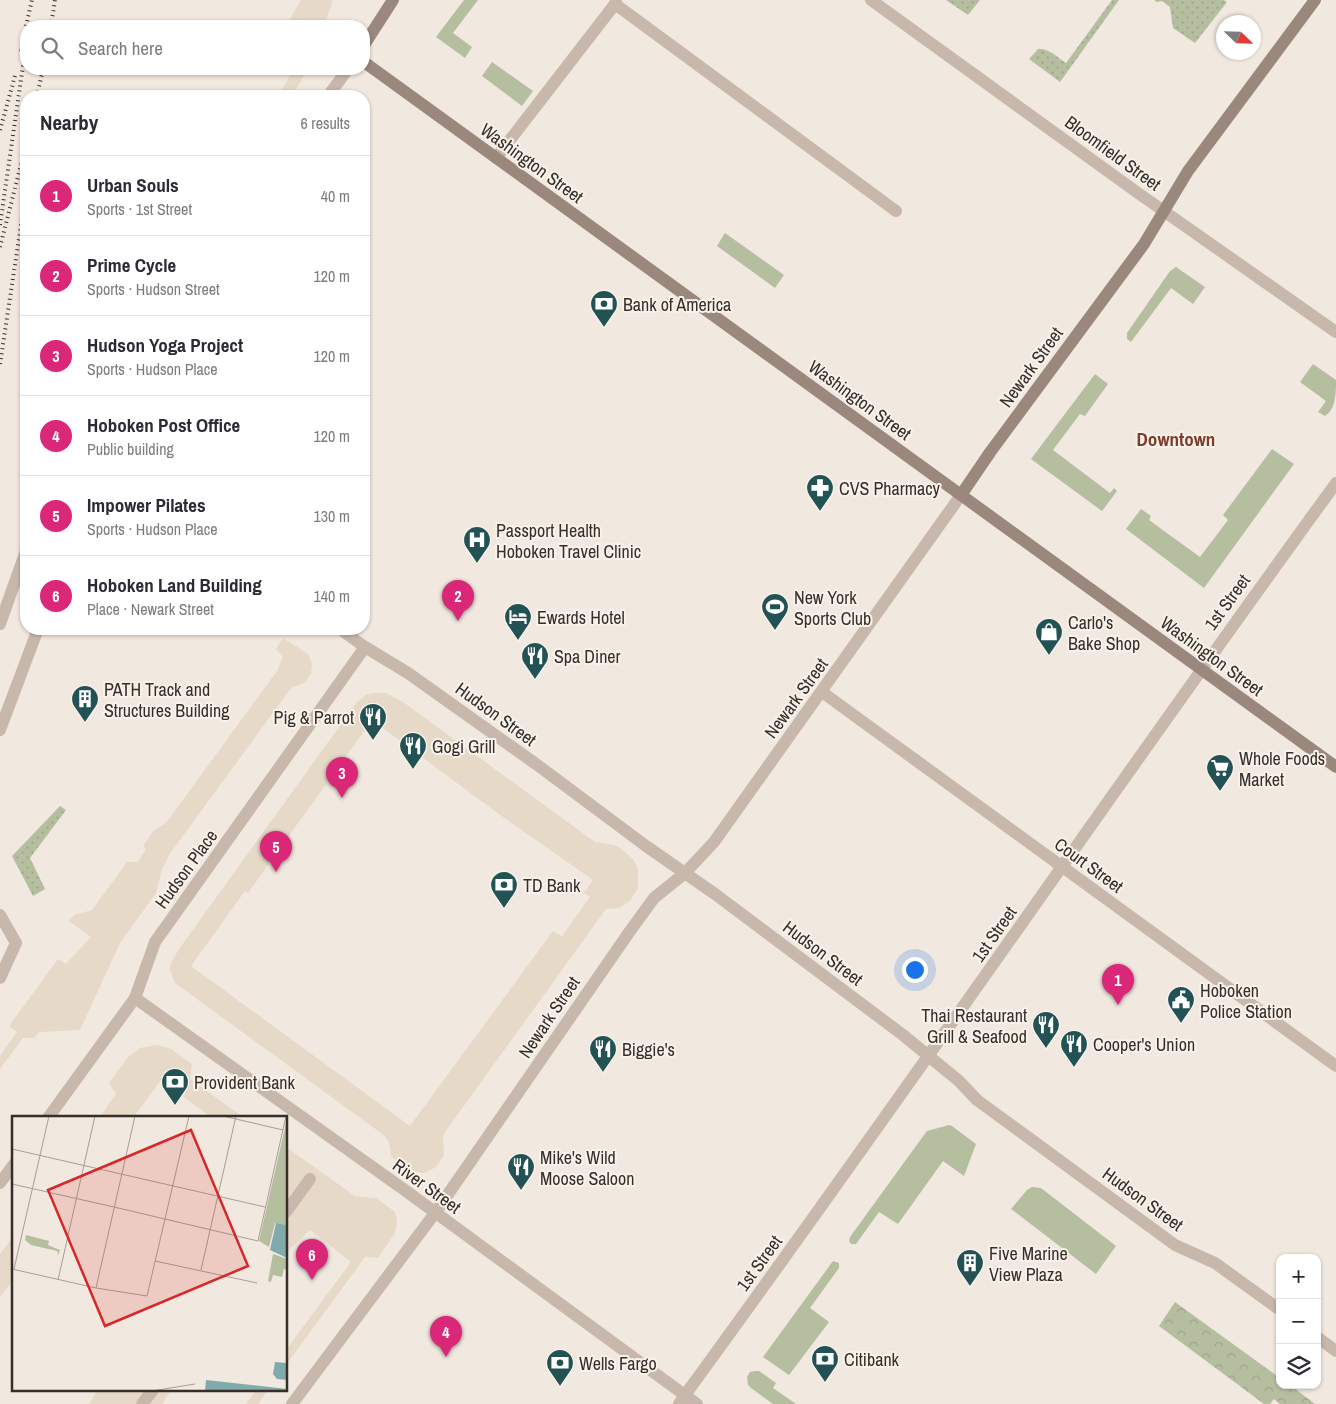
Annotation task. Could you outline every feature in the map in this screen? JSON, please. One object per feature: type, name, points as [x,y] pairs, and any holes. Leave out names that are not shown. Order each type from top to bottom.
[{"type":"main road","points":[[370,36],[393,0]]},
{"type":"main road","name":"Newark Street","points":[[961,495],[991,451],[1144,244],[1188,171],[1315,0]]},
{"type":"main road","name":"Washington Street","points":[[370,66],[1336,767]]},
{"type":"street","name":"Bloomfield Street","points":[[872,0],[1164,211],[1336,332]]},
{"type":"street","points":[[496,158],[615,2],[896,211]]},
{"type":"street","points":[[332,90],[344,75]]},
{"type":"street","name":"1st Street","points":[[682,1400],[929,1056],[1200,669],[1336,482]]},
{"type":"street","name":"Newark Street","points":[[292,1404],[435,1213],[654,898],[685,873],[714,842],[961,495]]},
{"type":"street","points":[[0,624],[20,568]]},
{"type":"street","points":[[0,730],[36,635]]},
{"type":"street","name":"Hudson Street","points":[[349,635],[408,672],[685,873],[903,1034],[959,1081],[977,1100],[1175,1245],[1215,1263],[1276,1307]]},
{"type":"street","name":"Hudson Place","points":[[49,1116],[135,998],[156,942],[365,646]]},
{"type":"street","name":"Court Street","points":[[822,692],[1336,1066]]},
{"type":"street","points":[[0,978],[16,943],[1,918]]},
{"type":"street","name":"River Street","points":[[135,998],[435,1213],[682,1400],[697,1404]]},
{"type":"street","points":[[0,1183],[12,1167]]},
{"type":"street","points":[[288,1209],[310,1179]]},
{"type":"street","points":[[1321,1340],[1336,1351]]},
{"type":"street","points":[[142,1404],[151,1392]]},
{"type":"green space","points":[[464,0],[478,0],[453,33],[472,47],[465,58],[436,37]]},
{"type":"green space","points":[[946,0],[980,0],[968,15]]},
{"type":"green space","points":[[1112,0],[1119,0],[1060,82],[1029,59],[1038,49],[1042,49],[1053,53],[1066,63]]},
{"type":"green space","points":[[1154,0],[1224,0],[1227,2],[1195,43],[1173,28],[1170,7],[1162,1],[1157,2]]},
{"type":"green space","points":[[492,62],[533,91],[522,106],[482,76]]},
{"type":"green space","points":[[725,233],[784,275],[775,288],[717,246]]},
{"type":"green space","points":[[1176,267],[1205,287],[1193,304],[1171,288],[1131,342],[1127,339],[1127,333],[1170,271]]},
{"type":"green space","points":[[1313,364],[1336,380],[1333,405],[1325,416],[1318,412],[1326,401],[1300,382]]},
{"type":"green space","points":[[1095,374],[1108,384],[1085,416],[1080,414],[1053,450],[1110,493],[1114,488],[1117,491],[1102,511],[1031,459]]},
{"type":"green space","points":[[1272,449],[1294,464],[1204,588],[1126,529],[1141,509],[1151,516],[1149,520],[1200,557],[1228,520],[1223,515]]},
{"type":"green space","points":[[60,806],[66,810],[30,858],[45,889],[33,896],[12,856]]},
{"type":"green space","points":[[949,1125],[976,1144],[964,1176],[943,1161],[898,1224],[879,1212],[856,1244],[851,1244],[849,1241],[850,1237],[927,1131]]},
{"type":"green space","points":[[1032,1187],[1041,1188],[1116,1246],[1096,1274],[1011,1209],[1027,1190]]},
{"type":"green space","points":[[833,1261],[839,1263],[839,1268],[810,1308],[829,1322],[789,1375],[763,1357]]},
{"type":"green space","points":[[1175,1302],[1276,1375],[1276,1389],[1295,1389],[1315,1404],[1280,1404],[1274,1399],[1270,1404],[1264,1404],[1159,1326]]},
{"type":"green space","points":[[759,1371],[776,1383],[773,1388],[796,1404],[773,1404],[751,1388],[748,1385],[747,1377],[750,1372]]},
{"type":"shaded area","points":[[301,0],[333,0],[326,20],[290,20]]},
{"type":"shaded area","points":[[290,75],[304,75],[296,90],[282,90]]},
{"type":"shaded area","points":[[283,638],[308,654],[312,664],[311,674],[304,683],[291,688],[169,855],[162,869],[156,893],[120,943],[81,1028],[79,1030],[39,1032],[34,1038],[23,1038],[0,1069],[0,1056],[17,1032],[9,1026],[58,959],[66,964],[91,937],[69,921],[74,915],[92,910],[127,862],[138,862],[146,849],[143,846],[154,830],[166,823],[277,671],[283,657],[276,649]]},
{"type":"shaded area","points":[[386,693],[403,702],[595,842],[614,845],[620,848],[633,859],[638,872],[638,888],[630,901],[619,908],[606,909],[445,1132],[443,1139],[444,1156],[436,1167],[425,1173],[416,1172],[399,1164],[391,1156],[389,1142],[385,1136],[175,983],[170,970],[171,963],[179,949],[357,702],[366,695]],"holes":[[[372,720],[496,812],[593,880],[584,893],[590,897],[562,936],[553,931],[410,1126],[191,966],[245,891],[248,893]]]},
{"type":"shaded area","points":[[157,1045],[171,1049],[192,1064],[190,1079],[241,1116],[209,1116],[161,1080],[134,1116],[100,1116],[116,1094],[109,1083],[128,1057],[140,1048]]},
{"type":"shaded area","points":[[288,1148],[355,1196],[376,1198],[395,1212],[397,1221],[395,1233],[378,1258],[365,1257],[288,1362],[288,1347],[351,1262],[310,1230],[288,1251]]},
{"type":"shaded area","points":[[12,1238],[12,1282],[0,1297],[0,1254]]},
{"type":"shaded area","points":[[97,1392],[170,1392],[162,1404],[89,1404]]},
{"type":"shaded area","points":[[255,1392],[267,1392],[258,1404],[246,1404]]},
{"type":"railway","points":[[27,20],[32,0]]},
{"type":"railway","points":[[52,20],[55,0]]},
{"type":"railway","points":[[0,225],[22,75]]},
{"type":"railway","points":[[38,90],[42,75]]},
{"type":"railway","points":[[0,130],[15,76]]},
{"type":"railway","points":[[0,247],[20,169]]},
{"type":"railway","points":[[0,364],[20,232]]},
{"type":"place","name":"Bank of America","points":[[604,328]]},
{"type":"place","name":"CVS Pharmacy","points":[[820,512]]},
{"type":"place","name":"Passport Health Hoboken Travel Clinic","points":[[477,564]]},
{"type":"place","name":"Prime Cycle","points":[[458,621]]},
{"type":"place","name":"New York Sports Club","points":[[775,631]]},
{"type":"place","name":"Ewards Hotel","points":[[518,641]]},
{"type":"place","name":"Carlo's Bake Shop","points":[[1049,656]]},
{"type":"place","name":"Spa Diner","points":[[535,680]]},
{"type":"place","name":"PATH Track and Structures Building","points":[[85,723]]},
{"type":"place","name":"Pig & Parrot","points":[[373,741]]},
{"type":"place","name":"Gogi Grill","points":[[413,770]]},
{"type":"place","name":"Whole Foods Market","points":[[1220,792]]},
{"type":"place","name":"Hudson Yoga Project","points":[[342,798]]},
{"type":"place","name":"Impower Pilates","points":[[276,872]]},
{"type":"place","name":"TD Bank","points":[[504,909]]},
{"type":"place","name":"Urban Souls","points":[[1118,1005]]},
{"type":"place","name":"Hoboken Police Station","points":[[1181,1024]]},
{"type":"place","name":"Thai Restaurant Grill & Seafood","points":[[1046,1049]]},
{"type":"place","name":"Cooper's Union","points":[[1074,1068]]},
{"type":"place","name":"Biggie's","points":[[603,1073]]},
{"type":"place","name":"Provident Bank","points":[[175,1106]]},
{"type":"place","name":"Mike's Wild Moose Saloon","points":[[521,1191]]},
{"type":"place","name":"Hoboken Land Building","points":[[312,1280]]},
{"type":"place","name":"Five Marine View Plaza","points":[[970,1287]]},
{"type":"place","name":"Hoboken Post Office","points":[[446,1357]]},
{"type":"place","name":"Citibank","points":[[825,1383]]},
{"type":"place","name":"Wells Fargo","points":[[560,1387]]},
{"type":"district","name":"Downtown","points":[[1176,439]]}]
